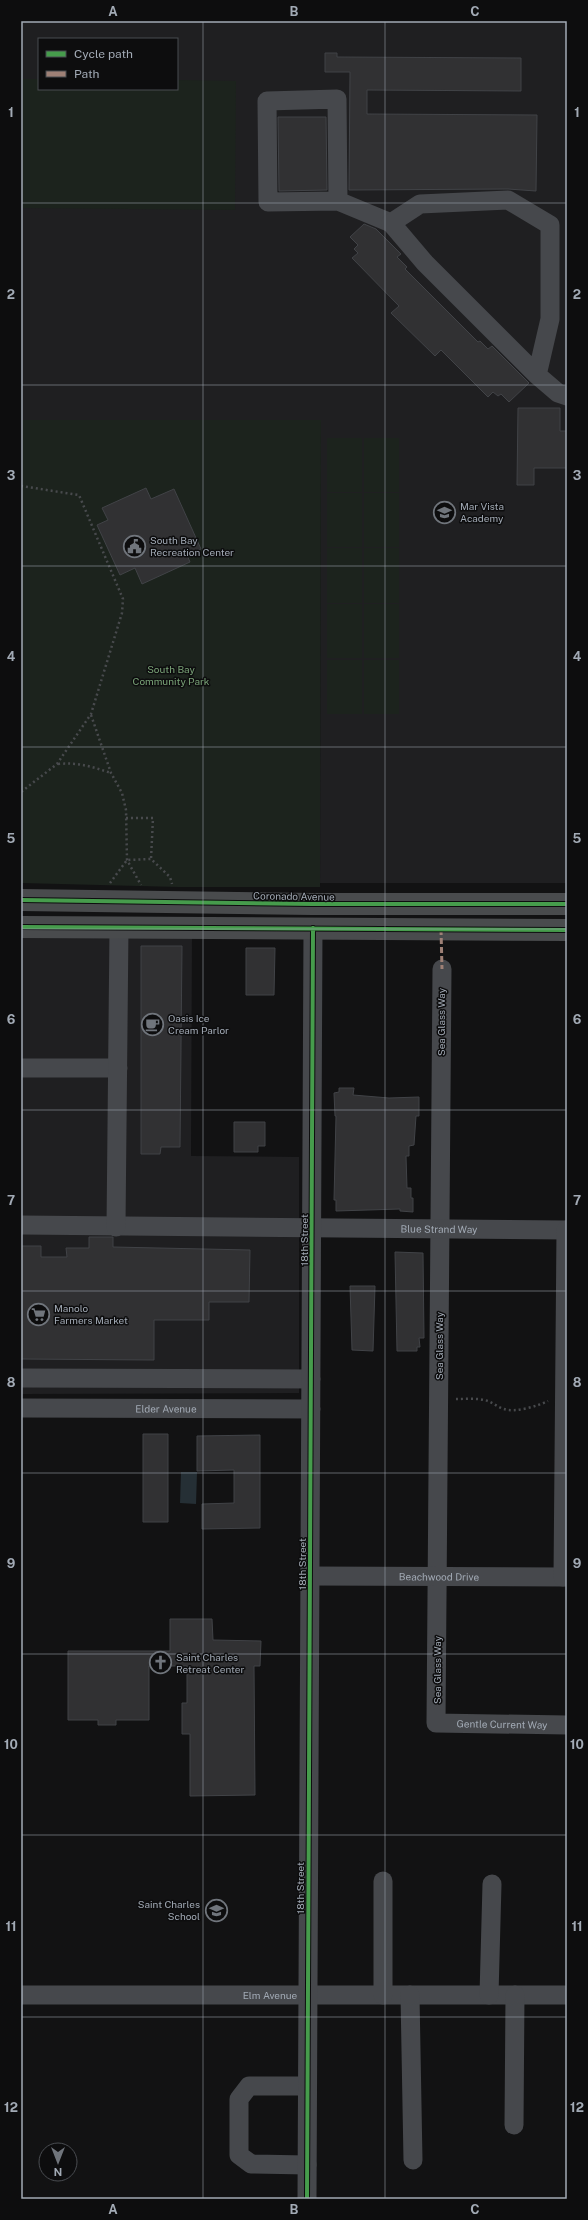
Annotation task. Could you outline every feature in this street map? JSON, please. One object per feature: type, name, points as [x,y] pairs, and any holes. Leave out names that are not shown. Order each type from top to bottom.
[{"type":"main road","name":"Coronado Avenue","points":[[21,900],[141,903],[567,904]]},
{"type":"main road","points":[[313,904],[313,928]]},
{"type":"main road","points":[[21,927],[567,930]]},
{"type":"street","points":[[338,201],[337,99],[267,101],[268,202],[338,201],[392,223],[424,263],[536,375],[558,393],[567,396]]},
{"type":"street","points":[[392,223],[420,204],[508,200],[550,225],[550,319],[536,375]]},
{"type":"street","points":[[116,1227],[119,927]]},
{"type":"street","name":"18th Street","points":[[307,2199],[313,928]]},
{"type":"street","name":"Sea Glass Way","points":[[436,1723],[442,969]]},
{"type":"street","points":[[21,1068],[118,1068]]},
{"type":"street","name":"Blue Strand Way","points":[[21,1225],[312,1229],[566,1230]]},
{"type":"street","points":[[565,1577],[566,1230]]},
{"type":"street","points":[[21,1378],[311,1379]]},
{"type":"street","name":"Elder Avenue","points":[[21,1408],[311,1409]]},
{"type":"street","name":"Beachwood Drive","points":[[310,1576],[565,1577]]},
{"type":"street","name":"Gentle Current Way","points":[[436,1723],[567,1725]]},
{"type":"street","points":[[383,1881],[383,1995]]},
{"type":"street","points":[[489,1995],[492,1884]]},
{"type":"street","name":"Elm Avenue","points":[[21,1995],[567,1995]]},
{"type":"street","points":[[410,1995],[413,2160]]},
{"type":"street","points":[[514,1995],[514,2125]]},
{"type":"street","points":[[307,2086],[249,2086],[239,2099],[239,2155],[251,2164],[307,2165]]},
{"type":"path","points":[[21,486],[79,495],[123,599],[122,613],[91,714],[58,764],[21,792]]},
{"type":"path","points":[[91,714],[94,729],[111,773],[122,793],[126,818],[127,860],[141,881],[141,903]]},
{"type":"path","points":[[58,764],[72,763],[87,765],[111,773]]},
{"type":"path","points":[[126,818],[152,818],[151,859]]},
{"type":"path","points":[[127,860],[151,859],[170,877],[171,903]]},
{"type":"path","points":[[105,889],[127,860]]},
{"type":"path","points":[[456,1399],[486,1400],[502,1409],[513,1411],[529,1406],[539,1406],[551,1400]]},
{"type":"shaded area","name":"Mar Vista Academy","points":[[21,21],[567,21],[567,883],[320,883],[321,420],[21,420]]},
{"type":"shaded area","points":[[192,935],[191,1156],[299,1157],[299,1393],[21,1394],[21,937]]},
{"type":"shaded area","points":[[181,1472],[197,1472],[196,1504],[180,1503]]},
{"type":"green space","points":[[21,79],[38,79],[38,90],[178,90],[178,80],[236,81],[235,210],[21,208]]},
{"type":"green space","name":"South Bay Community Park","points":[[21,420],[321,420],[320,887],[178,887],[21,883]]},
{"type":"green space","points":[[327,438],[362,438],[362,492],[327,492]]},
{"type":"green space","points":[[364,438],[399,438],[399,492],[364,492]]},
{"type":"green space","points":[[327,493],[362,493],[362,547],[327,547]]},
{"type":"green space","points":[[364,493],[399,493],[399,547],[364,547]]},
{"type":"green space","points":[[327,548],[362,548],[362,603],[327,603]]},
{"type":"green space","points":[[364,548],[399,548],[399,603],[364,603]]},
{"type":"green space","points":[[327,604],[362,604],[362,658],[327,658]]},
{"type":"green space","points":[[364,604],[399,604],[399,658],[364,658]]},
{"type":"green space","points":[[327,660],[362,660],[362,714],[327,714]]},
{"type":"green space","points":[[364,660],[399,660],[399,714],[364,714]]},
{"type":"building","points":[[325,53],[337,53],[337,57],[521,58],[521,91],[367,90],[367,114],[537,115],[536,191],[508,189],[349,190],[350,72],[325,72]]},
{"type":"building","points":[[278,117],[326,117],[327,190],[279,191]]},
{"type":"building","points":[[364,224],[376,229],[401,254],[397,257],[407,267],[405,269],[478,342],[480,341],[488,349],[492,346],[529,383],[509,402],[501,394],[498,396],[493,392],[488,397],[441,350],[435,356],[391,313],[399,306],[352,258],[358,253],[354,249],[358,245],[350,237]]},
{"type":"building","points":[[518,408],[560,408],[560,431],[567,431],[567,468],[534,468],[534,485],[517,485]]},
{"type":"building","points":[[146,488],[151,499],[174,489],[201,549],[187,555],[190,562],[142,584],[135,568],[120,575],[97,525],[108,520],[102,508]]},
{"type":"building","points":[[141,946],[182,946],[180,1147],[161,1147],[160,1154],[141,1154]]},
{"type":"building","points":[[246,948],[275,948],[274,995],[246,995]]},
{"type":"building","points":[[339,1088],[354,1088],[353,1095],[389,1098],[419,1097],[419,1116],[416,1116],[414,1145],[409,1146],[409,1156],[406,1156],[407,1188],[411,1188],[413,1212],[400,1211],[400,1209],[336,1211],[336,1200],[334,1200],[336,1116],[334,1093],[339,1092]]},
{"type":"building","points":[[234,1122],[265,1122],[265,1146],[258,1146],[258,1152],[234,1152]]},
{"type":"building","points":[[89,1237],[113,1237],[113,1247],[250,1250],[249,1302],[209,1302],[209,1320],[154,1320],[154,1360],[21,1359],[21,1246],[41,1246],[41,1257],[67,1257],[66,1248],[89,1248]]},
{"type":"building","points":[[395,1252],[423,1253],[424,1338],[419,1338],[420,1347],[417,1347],[417,1351],[397,1351]]},
{"type":"building","points":[[350,1286],[375,1286],[373,1351],[352,1350]]},
{"type":"building","points":[[143,1434],[168,1434],[168,1522],[143,1522]]},
{"type":"building","points":[[260,1435],[260,1528],[202,1529],[202,1504],[234,1503],[234,1470],[197,1471],[197,1436]]},
{"type":"building","points":[[170,1619],[212,1619],[213,1640],[261,1641],[260,1666],[254,1666],[255,1795],[190,1796],[190,1734],[182,1734],[182,1703],[187,1703],[187,1666],[149,1666],[149,1720],[116,1720],[116,1725],[98,1725],[98,1720],[68,1720],[68,1651],[170,1651]]},
{"type":"marked path","points":[[441,929],[442,969]]},
{"type":"cycle path","points":[[21,900],[313,904],[567,904]]},
{"type":"cycle path","points":[[21,927],[567,930]]},
{"type":"cycle path","points":[[307,2199],[313,928]]},
{"type":"place","name":"Mar Vista Academy","points":[[444,512]]},
{"type":"place","name":"South Bay Recreation Center","points":[[134,546]]},
{"type":"place","name":"Oasis Ice Cream Parlor","points":[[153,1024]]},
{"type":"place","name":"Manolo Farmers Market","points":[[39,1314]]},
{"type":"place","name":"Saint Charles Retreat Center","points":[[160,1663]]},
{"type":"place","name":"Saint Charles School","points":[[216,1910]]}]
